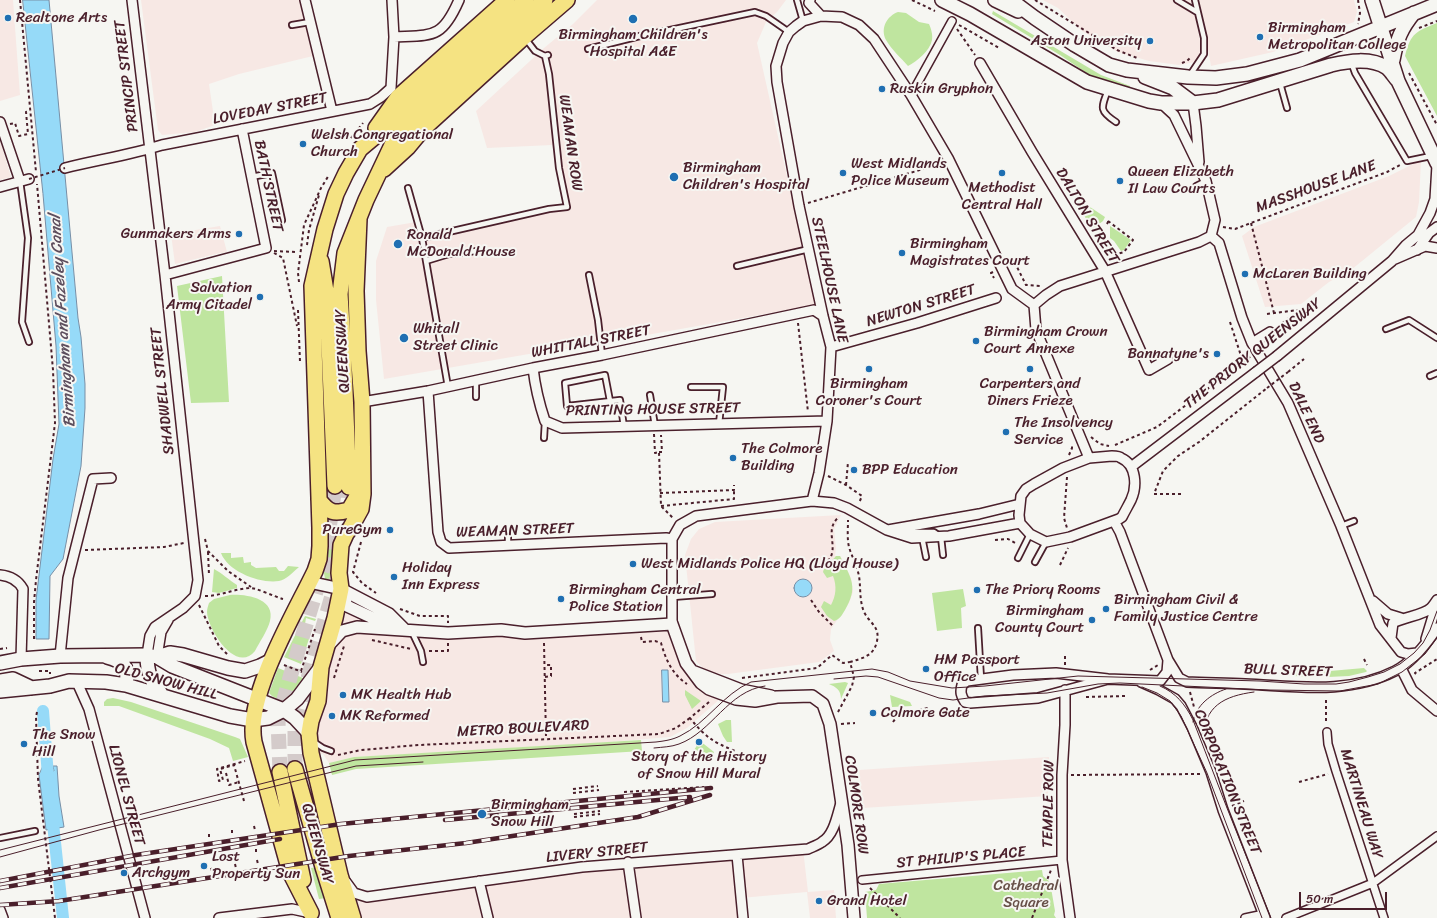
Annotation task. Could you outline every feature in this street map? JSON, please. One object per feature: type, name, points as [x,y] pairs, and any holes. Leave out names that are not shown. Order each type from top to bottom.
[{"type":"highway","points":[[312,916],[290,872],[252,733],[257,700],[272,660],[319,559],[319,500],[312,286],[325,229],[336,194],[346,172],[360,150],[398,97],[507,0]]},
{"type":"highway","points":[[482,49],[526,0]]},
{"type":"highway","points":[[360,150],[482,49],[545,0]]},
{"type":"highway","points":[[377,175],[408,147],[422,129],[567,0]]},
{"type":"highway","name":"QUEENSWAY","points":[[320,254],[327,297],[342,487],[343,343],[340,294],[345,253],[377,175],[393,143],[482,49]]},
{"type":"highway","points":[[353,918],[340,874],[310,742],[311,721],[318,701],[318,671],[335,618],[341,589],[339,573],[341,545],[361,509],[363,494],[362,402],[358,351],[356,291],[359,219]]},
{"type":"highway","points":[[319,500],[329,510],[337,513],[349,510],[359,492],[363,474]]},
{"type":"highway","name":"QUEENSWAY","points":[[296,769],[323,867],[339,918]]},
{"type":"highway","name":"QUEENSWAY","points":[[280,772],[300,870],[312,916]]},
{"type":"main road","points":[[995,0],[1035,18]]},
{"type":"main road","points":[[1012,0],[1035,18],[1109,65],[1127,70],[1173,88],[1193,102]]},
{"type":"main road","points":[[1372,0],[1398,80],[1436,161]]},
{"type":"main road","points":[[946,1],[1080,78],[1108,90],[1149,102],[1193,102],[1230,98],[1331,65],[1350,61],[1374,63],[1387,68],[1398,80]]},
{"type":"main road","points":[[1127,70],[1188,77],[1216,78],[1247,74],[1300,60],[1380,27],[1416,6],[1435,4]]},
{"type":"main road","points":[[1392,61],[1396,42],[1416,6]]},
{"type":"main road","name":"OLD SNOW HILL","points":[[0,663],[40,657],[152,656],[170,653],[183,655],[245,672],[272,660]]},
{"type":"main road","points":[[104,656],[116,660],[124,665],[128,672],[126,685]]},
{"type":"main road","points":[[152,656],[147,668],[150,678],[162,695]]},
{"type":"main road","name":"OLD SNOW HILL","points":[[152,656],[172,666],[284,710],[295,718],[310,742]]},
{"type":"main road","points":[[253,720],[268,718],[284,710],[297,698],[318,671]]},
{"type":"main road","points":[[0,681],[13,679],[32,688]]},
{"type":"main road","name":"OLD SNOW HILL","points":[[0,691],[50,686],[76,680],[106,682],[126,685],[208,710],[253,720]]},
{"type":"street","name":"PRINCIP STREET","points":[[132,0],[149,149]]},
{"type":"street","points":[[305,0],[332,111]]},
{"type":"street","points":[[392,0],[394,37],[428,35],[442,29],[451,19],[459,0]]},
{"type":"street","points":[[810,0],[810,3],[822,16]]},
{"type":"street","points":[[789,32],[803,21],[822,16],[842,17],[859,25],[874,39],[911,95],[948,158],[975,217],[1012,289],[1034,305],[1036,330],[1089,458]]},
{"type":"street","points":[[911,95],[952,21]]},
{"type":"street","name":"STEELHOUSE LANE","points":[[789,32],[782,43],[776,66],[777,82],[799,206],[831,347],[826,421],[819,472],[812,501]]},
{"type":"street","name":"LOVEDAY STREET","points":[[65,168],[162,145],[370,104],[391,88],[394,37]]},
{"type":"street","name":"DALTON STREET","points":[[980,63],[1032,152],[1105,271],[1149,370],[1168,360]]},
{"type":"street","points":[[1193,102],[1200,168]]},
{"type":"street","points":[[1034,305],[1060,286],[1199,242],[1211,236],[1215,220],[1206,181],[1174,115],[1161,103]]},
{"type":"street","points":[[0,123],[25,180],[0,187]]},
{"type":"street","name":"BATH STREET","points":[[165,275],[266,248],[242,129]]},
{"type":"street","name":"SHADWELL STREET","points":[[149,149],[165,275],[194,537],[198,580],[194,596]]},
{"type":"street","name":"THE PRIORY QUEENSWAY","points":[[1131,468],[1277,356],[1392,261],[1406,245],[1418,235],[1430,213],[1435,198],[1436,161]]},
{"type":"street","points":[[1417,250],[1429,233],[1437,227]]},
{"type":"street","points":[[1418,235],[1429,233]]},
{"type":"street","name":"DALE END","points":[[1211,236],[1219,243],[1238,305],[1252,343],[1288,403],[1380,625],[1401,652],[1408,654],[1417,653]]},
{"type":"street","name":"THE PRIORY QUEENSWAY","points":[[1392,261],[1425,246],[1437,248]]},
{"type":"street","name":"NEWTON STREET","points":[[831,347],[917,323],[996,298]]},
{"type":"street","name":"WHITTALL STREET","points":[[362,402],[448,387],[814,310],[823,316]]},
{"type":"street","points":[[1252,343],[1270,332]]},
{"type":"street","name":"PRINTING HOUSE STREET","points":[[534,368],[534,380],[538,400],[545,421],[562,428],[826,421]]},
{"type":"street","name":"WEAMAN STREET","points":[[428,391],[438,532],[441,542],[449,548],[666,538],[672,539]]},
{"type":"street","points":[[812,421],[828,404]]},
{"type":"street","points":[[1112,456],[1121,457],[1131,468],[1135,478],[1135,487],[1131,500],[1122,517],[1070,537],[1046,542],[1030,534],[1020,523],[1020,496],[1026,489],[1063,468],[1089,458],[1112,456]]},
{"type":"street","points":[[60,656],[68,578],[93,479],[111,478]]},
{"type":"street","points":[[327,646],[342,631],[351,627],[448,633],[500,630],[525,633],[672,624],[672,539],[680,525],[696,516],[812,501],[834,503],[847,508],[887,530],[912,538],[941,537],[1020,523]]},
{"type":"street","points":[[887,530],[979,514],[1020,504]]},
{"type":"street","points":[[1108,679],[1065,694],[1038,698],[970,703],[966,702],[961,696],[960,691],[962,685],[966,681],[1013,675],[1056,673],[1108,679],[1160,680],[1167,672],[1168,660],[1120,532],[1117,520]]},
{"type":"street","points":[[0,575],[19,581],[23,589],[21,659]]},
{"type":"street","points":[[309,582],[341,589],[389,614],[405,630]]},
{"type":"street","points":[[152,656],[151,635],[155,627],[183,608],[194,596]]},
{"type":"street","points":[[1370,599],[1388,614],[1401,618]]},
{"type":"street","points":[[1391,638],[1393,623],[1401,618],[1426,612],[1437,604]]},
{"type":"street","points":[[1425,644],[1437,604]]},
{"type":"street","name":"COLMORE ROW","points":[[672,624],[686,663],[701,683],[710,688],[727,696],[755,701],[777,697],[812,696],[823,704],[829,721],[848,845],[854,918]]},
{"type":"street","name":"BULL STREET","points":[[1168,660],[1179,678],[1187,682],[1326,687],[1354,685],[1378,678],[1400,668],[1417,653],[1437,628]]},
{"type":"street","points":[[1400,668],[1412,690],[1437,711]]},
{"type":"street","name":"LIONEL STREET","points":[[76,680],[89,709],[145,918]]},
{"type":"street","name":"CORPORATION STREET","points":[[1136,680],[1175,699],[1181,706],[1192,727],[1211,772],[1223,810],[1265,916]]},
{"type":"street","name":"TEMPLE ROW","points":[[1065,694],[1065,725],[1058,861],[1070,918]]},
{"type":"street","name":"MARTINEAU WAY","points":[[1327,732],[1328,744],[1336,771],[1384,918]]},
{"type":"street","name":"LIVERY STREET","points":[[340,874],[354,892],[368,897],[628,862],[808,849],[823,842],[833,828],[841,803]]},
{"type":"street","points":[[1286,918],[1373,883],[1437,836]]},
{"type":"street","points":[[737,855],[743,918]]},
{"type":"street","name":"ST PHILIP'S PLACE","points":[[862,880],[1058,861]]},
{"type":"street","points":[[628,862],[636,918]]},
{"type":"street","points":[[479,881],[488,918]]},
{"type":"street","points":[[1323,904],[1326,912]]},
{"type":"street","points":[[0,910],[3,918]]},
{"type":"street","points":[[219,918],[292,910],[312,916]]},
{"type":"street","points":[[1245,918],[1265,916]]},
{"type":"lane","points":[[797,0],[803,21]]},
{"type":"lane","points":[[1177,0],[1197,12]]},
{"type":"lane","points":[[1188,77],[1204,54],[1204,38],[1195,0]]},
{"type":"lane","points":[[656,33],[755,12],[766,16],[789,32]]},
{"type":"lane","points":[[292,25],[310,22]]},
{"type":"lane","points":[[588,49],[648,34]]},
{"type":"lane","name":"WEAMAN ROW","points":[[422,238],[549,209],[567,207],[559,168],[547,55],[535,52],[524,37]]},
{"type":"lane","points":[[1350,61],[1407,161],[1436,161]]},
{"type":"lane","points":[[1280,81],[1282,94],[1287,108]]},
{"type":"lane","points":[[1108,90],[1103,103],[1103,110],[1106,115],[1116,122]]},
{"type":"lane","points":[[251,177],[272,173],[282,220]]},
{"type":"lane","points":[[25,180],[28,238],[22,322],[30,342]]},
{"type":"lane","points":[[1196,186],[1206,181]]},
{"type":"lane","points":[[408,188],[422,238],[448,387]]},
{"type":"lane","points":[[737,266],[809,249]]},
{"type":"lane","points":[[426,260],[449,254],[477,251]]},
{"type":"lane","points":[[588,275],[598,320],[602,355]]},
{"type":"lane","points":[[1386,329],[1409,320],[1437,338]]},
{"type":"lane","points":[[1430,376],[1437,373]]},
{"type":"lane","points":[[610,401],[606,375],[565,383],[567,406],[620,400],[624,426]]},
{"type":"lane","points":[[476,380],[476,398]]},
{"type":"lane","points":[[691,387],[724,387],[719,424]]},
{"type":"lane","points":[[650,395],[655,426]]},
{"type":"lane","points":[[544,438],[545,421]]},
{"type":"lane","points":[[1340,526],[1354,521]]},
{"type":"lane","points":[[887,530],[934,532],[941,537],[943,555]]},
{"type":"lane","points":[[508,532],[508,546]]},
{"type":"lane","points":[[914,532],[923,538],[926,557]]},
{"type":"lane","points":[[1018,558],[1030,534]]},
{"type":"lane","points":[[1035,562],[1046,542]]},
{"type":"lane","points":[[673,597],[712,594]]},
{"type":"lane","points":[[978,628],[981,679]]},
{"type":"lane","points":[[405,630],[421,651],[423,662]]},
{"type":"lane","points":[[310,742],[331,751]]},
{"type":"lane","points":[[0,838],[35,831]]},
{"type":"path","points":[[20,0],[50,324],[55,408],[55,423],[34,602],[34,639]]},
{"type":"path","points":[[912,0],[999,48]]},
{"type":"path","points":[[1036,0],[1118,50],[1142,60]]},
{"type":"path","points":[[1357,26],[1360,13],[1358,0]]},
{"type":"path","points":[[1417,29],[1437,20]]},
{"type":"path","points":[[952,21],[980,63]]},
{"type":"path","points":[[1407,68],[1437,125]]},
{"type":"path","points":[[0,123],[15,123],[19,136],[28,134],[26,112],[30,111]]},
{"type":"path","points":[[799,206],[930,167],[948,158]]},
{"type":"path","name":"MASSHOUSE LANE","points":[[1214,226],[1235,229],[1387,172],[1407,161]]},
{"type":"path","points":[[25,180],[65,168]]},
{"type":"path","points":[[306,247],[308,230],[321,188]]},
{"type":"path","points":[[1108,222],[1133,240],[1124,252],[1114,255]]},
{"type":"path","points":[[1251,223],[1274,313]]},
{"type":"path","points":[[295,252],[271,250],[283,258],[298,330]]},
{"type":"path","points":[[1270,332],[1311,302],[1315,307],[1280,334]]},
{"type":"path","points":[[1267,314],[1300,310]]},
{"type":"path","points":[[797,314],[812,421]]},
{"type":"path","points":[[1230,322],[1243,362]]},
{"type":"path","points":[[1090,436],[1100,444],[1112,446],[1157,427],[1268,343]]},
{"type":"path","points":[[1182,494],[1154,494],[1163,470],[1178,456],[1199,442],[1304,359]]},
{"type":"path","points":[[661,436],[662,452],[659,452],[660,506],[680,525]]},
{"type":"path","points":[[654,437],[655,452],[659,452]]},
{"type":"path","points":[[1060,565],[1069,547],[1070,537],[1064,518],[1067,478],[1062,462],[1069,455],[1072,448],[1071,441]]},
{"type":"path","points":[[846,485],[848,462]]},
{"type":"path","points":[[819,472],[846,485],[862,496]]},
{"type":"path","points":[[660,506],[734,499],[734,485]]},
{"type":"path","points":[[660,493],[734,490]]},
{"type":"path","points":[[816,563],[828,562],[833,554],[831,530],[838,516],[840,517]]},
{"type":"path","points":[[739,679],[817,668],[832,655],[843,663],[850,662],[872,653],[878,636],[876,626],[867,617],[860,602],[859,576],[849,546],[848,519]]},
{"type":"path","points":[[74,551],[164,547],[185,543],[184,537],[204,537],[208,551],[228,571],[251,587],[272,597],[282,599]]},
{"type":"path","points":[[361,542],[353,572],[362,583],[379,595]]},
{"type":"path","points":[[229,656],[219,646],[194,596],[215,596],[251,587]]},
{"type":"path","points":[[811,600],[819,612],[833,626]]},
{"type":"path","points":[[396,607],[420,616],[448,616]]},
{"type":"path","points":[[640,626],[642,642],[640,645]]},
{"type":"path","points":[[301,671],[315,629]]},
{"type":"path","points":[[544,632],[546,738]]},
{"type":"path","points":[[369,640],[421,651],[448,651],[448,633]]},
{"type":"path","points":[[334,678],[346,641]]},
{"type":"path","points":[[642,642],[655,641],[660,643],[677,678],[688,685]]},
{"type":"path","points":[[1364,659],[1367,665]]},
{"type":"path","points":[[1415,673],[1437,659]]},
{"type":"path","points":[[272,660],[301,671],[318,671]]},
{"type":"path","points":[[1149,671],[1168,660]]},
{"type":"path","points":[[829,721],[838,713],[852,686],[854,677],[850,662]]},
{"type":"path","points":[[545,665],[551,665],[551,676],[545,677]]},
{"type":"path","points":[[1065,694],[1125,696]]},
{"type":"path","name":"METRO BOULEVARD","points":[[353,752],[419,745],[641,733],[659,734],[676,728],[714,698]]},
{"type":"path","points":[[1326,700],[1327,732]]},
{"type":"path","points":[[893,722],[898,715],[928,708]]},
{"type":"path","points":[[37,712],[38,779],[55,918]]},
{"type":"path","points":[[690,718],[703,734],[711,740],[735,751]]},
{"type":"path","points":[[244,801],[234,765],[220,769],[223,780],[219,781],[217,768],[251,759]]},
{"type":"path","points":[[1299,782],[1336,771]]},
{"type":"path","points":[[1062,775],[1192,775],[1211,772]]},
{"type":"path","points":[[226,773],[229,785],[239,782]]},
{"type":"path","points":[[573,789],[598,786]]},
{"type":"path","points":[[624,792],[704,787]]},
{"type":"path","points":[[573,793],[599,790]]},
{"type":"path","points":[[600,811],[574,816],[600,814]]},
{"type":"path","points":[[254,826],[255,830]]},
{"type":"path","points":[[257,860],[258,864]]},
{"type":"path","points":[[1032,918],[1058,861]]},
{"type":"path","points":[[235,864],[236,868]]},
{"type":"path","points":[[862,880],[900,918]]},
{"type":"shaded area","points":[[0,0],[13,0],[20,95],[0,101]]},
{"type":"shaded area","points":[[141,0],[299,0],[313,56],[239,74],[209,84],[215,125],[195,132],[162,135],[158,130]]},
{"type":"shaded area","name":"Birmingham Children's Hospital","points":[[597,0],[786,0],[777,12],[766,22],[757,43],[816,305],[596,344],[384,379],[376,300],[376,261],[387,227],[416,222],[422,237],[567,207],[552,145],[487,148],[476,111],[544,48],[573,24]]},
{"type":"shaded area","name":"Aston University","points":[[1043,0],[1192,0],[1202,51],[1195,62],[1179,65],[1149,61],[1118,52],[1082,31],[1058,8]]},
{"type":"shaded area","name":"Birmingham Metropolitan College","points":[[1199,0],[1354,0],[1357,12],[1354,22],[1273,52],[1211,66]]},
{"type":"shaded area","points":[[0,140],[11,177],[0,180]]},
{"type":"shaded area","points":[[1421,160],[1419,202],[1416,217],[1351,270],[1329,282],[1301,304],[1265,307],[1242,236],[1254,227],[1389,176]]},
{"type":"shaded area","points":[[220,226],[227,252],[175,264],[171,234]]},
{"type":"shaded area","points":[[841,515],[834,529],[836,548],[835,556],[840,556],[842,559],[851,578],[853,592],[849,603],[831,629],[830,640],[834,651],[819,662],[728,674],[705,670],[696,661],[685,555],[691,539],[699,529],[715,522]]},
{"type":"shaded area","points":[[338,603],[411,631],[672,624],[686,663],[729,691],[687,728],[670,737],[585,744],[354,757],[329,763],[323,754],[311,753]]},
{"type":"shaded area","points":[[1049,757],[1048,796],[863,808],[859,770]]},
{"type":"shaded area","points":[[803,849],[808,892],[834,890],[836,918],[810,918],[807,892],[741,898],[743,918],[353,918],[354,893],[359,895]]},
{"type":"green space","points":[[993,11],[1101,75],[1130,86],[1129,91],[1091,76],[1060,55],[992,14]]},
{"type":"green space","points":[[898,12],[906,13],[919,22],[929,24],[932,32],[932,40],[929,48],[908,66],[891,47],[884,36],[884,27],[888,19]]},
{"type":"green space","points":[[1437,23],[1437,116],[1405,56],[1412,37],[1419,31]]},
{"type":"green space","points":[[1075,197],[1105,217],[1103,221],[1094,228],[1083,214]]},
{"type":"green space","points":[[1110,226],[1131,240],[1124,250],[1121,251],[1110,238]]},
{"type":"green space","points":[[222,276],[229,402],[191,403],[177,286]]},
{"type":"green space","points":[[336,534],[332,550],[331,579],[329,581],[325,579],[324,573],[327,536]]},
{"type":"green space","points":[[221,553],[231,553],[231,558],[243,557],[244,563],[251,562],[251,565],[256,568],[276,567],[279,571],[284,571],[288,566],[299,567],[282,580],[263,581],[246,575],[230,566]]},
{"type":"green space","points":[[836,556],[840,556],[851,578],[852,589],[849,602],[845,610],[839,618],[834,621],[827,616],[821,607],[824,601],[831,605],[834,598],[835,587],[833,576],[827,578],[823,572],[826,566]]},
{"type":"green space","points":[[214,569],[237,585],[237,588],[219,593],[212,592]]},
{"type":"green space","points":[[963,589],[966,606],[961,608],[962,628],[937,631],[932,593]]},
{"type":"green space","points":[[230,595],[243,595],[258,599],[264,602],[271,613],[269,625],[255,651],[248,657],[240,657],[232,654],[224,647],[212,629],[209,620],[207,609],[209,603],[214,599]]},
{"type":"green space","points":[[305,616],[316,619],[315,621],[306,618],[305,624],[313,626],[301,664],[284,657]]},
{"type":"green space","points":[[278,668],[303,678],[291,694],[282,701],[269,693]]},
{"type":"green space","points":[[1364,668],[1367,671],[1366,672],[1349,676],[1292,676],[1292,672],[1295,670],[1330,671]]},
{"type":"green space","points":[[848,683],[841,699],[838,689],[829,684]]},
{"type":"green space","points":[[685,690],[701,701],[692,709],[685,695]]},
{"type":"green space","points":[[890,695],[910,702],[912,706],[892,707]]},
{"type":"green space","points":[[113,698],[131,702],[240,739],[248,757],[233,761],[229,748],[210,739],[119,706],[104,706],[104,702],[107,699]]},
{"type":"green space","points":[[726,720],[731,720],[732,742],[727,742],[718,724]]},
{"type":"green space","points":[[641,740],[642,751],[356,769],[332,775],[329,763],[354,757]]},
{"type":"green space","points":[[700,741],[714,752],[713,755],[694,750]]},
{"type":"green space","points":[[318,867],[326,898],[319,899],[311,868]]},
{"type":"green space","name":"Cathedral Square","points":[[1042,870],[1043,876],[1050,882],[1055,911],[1054,915],[1056,918],[867,918],[865,892],[876,890],[879,884]]},
{"type":"water","points":[[23,0],[49,0],[85,384],[81,466],[63,559],[50,576],[49,639],[36,639],[36,600],[53,459],[59,424],[56,346],[43,194]]},
{"type":"water","points":[[799,579],[807,579],[812,584],[810,595],[807,597],[799,597],[794,592],[794,584]]},
{"type":"water","points":[[662,670],[668,670],[669,702],[663,702]]},
{"type":"water","points":[[46,760],[52,771],[54,771],[53,766],[57,766],[59,796],[64,827],[46,830],[39,775]]},
{"type":"waterway","name":"Birmingham and Fazeley Canal","points":[[43,711],[48,776]]},
{"type":"waterway","name":"Birmingham and Fazeley Canal","points":[[52,814],[63,918]]},
{"type":"tunnel","points":[[280,772],[278,721],[324,565],[335,486]]},
{"type":"tunnel","points":[[342,544],[349,487]]},
{"type":"tunnel","points":[[295,769],[295,730],[307,682],[338,575]]},
{"type":"tram line","points":[[0,850],[355,760],[656,742],[668,740],[677,737],[699,724],[723,701],[741,687],[751,682],[872,669],[888,672],[910,681],[952,688],[1078,676],[1260,681],[1304,684],[1336,684],[1349,682],[1384,672],[1400,664],[1414,653],[1423,643],[1430,630],[1437,611]]},
{"type":"tram line","points":[[834,679],[866,676],[878,677],[939,698],[953,700],[984,696],[1047,693],[1098,684],[1120,683],[1269,690],[1340,691],[1378,684],[1402,672],[1425,654],[1437,638]]},
{"type":"tram line","points":[[654,748],[676,745],[691,738],[701,731],[730,703],[741,695],[752,689],[765,686]]},
{"type":"tram line","points":[[1160,686],[1171,692],[1180,700],[1193,720],[1271,918]]},
{"type":"tram line","points":[[1142,687],[1157,693],[1170,701],[1181,716],[1207,773],[1262,918]]},
{"type":"tram line","points":[[1193,722],[1197,710],[1201,705],[1210,697],[1226,689]]},
{"type":"tram line","points":[[1203,739],[1207,718],[1218,705],[1234,696],[1254,692]]},
{"type":"tram line","points":[[0,857],[99,830],[356,766],[423,762]]},
{"type":"railway","points":[[0,881],[136,855],[341,824],[711,788]]},
{"type":"railway","points":[[0,905],[59,901],[349,856],[466,843],[638,817],[710,795]]},
{"type":"railway","points":[[445,820],[690,797]]},
{"type":"railway","points":[[0,888],[280,839]]},
{"type":"place","name":"Realtone Arts","points":[[8,18]]},
{"type":"place","name":"Birmingham Children's Hospital A&E","points":[[633,19]]},
{"type":"place","name":"Birmingham Metropolitan College","points":[[1260,37]]},
{"type":"place","name":"Aston University","points":[[1150,41]]},
{"type":"place","name":"Ruskin Gryphon","points":[[882,89]]},
{"type":"place","name":"Welsh Congregational Church","points":[[303,144]]},
{"type":"place","name":"West Midlands Police Museum","points":[[843,173]]},
{"type":"place","name":"Methodist Central Hall","points":[[1002,173]]},
{"type":"place","name":"Birmingham Children's Hospital","points":[[674,177]]},
{"type":"place","name":"Queen Elizabeth II Law Courts","points":[[1120,181]]},
{"type":"place","name":"Gunmakers Arms","points":[[239,234]]},
{"type":"place","name":"Ronald McDonald House","points":[[398,244]]},
{"type":"place","name":"Birmingham Magistrates Court","points":[[902,253]]},
{"type":"place","name":"McLaren Building","points":[[1245,274]]},
{"type":"place","name":"Salvation Army Citadel","points":[[260,297]]},
{"type":"place","name":"Whitall Street Clinic","points":[[404,338]]},
{"type":"place","name":"Birmingham Crown Court Annexe","points":[[976,341]]},
{"type":"place","name":"Bannatyne's","points":[[1217,354]]},
{"type":"place","name":"Birmingham Coroner's Court","points":[[869,369]]},
{"type":"place","name":"Carpenters and Diners Frieze","points":[[1030,369]]},
{"type":"place","name":"The Insolvency Service","points":[[1006,432]]},
{"type":"place","name":"The Colmore Building","points":[[733,458]]},
{"type":"place","name":"BPP Education","points":[[854,470]]},
{"type":"place","name":"PureGym","points":[[390,530]]},
{"type":"place","name":"West Midlands Police HQ (Lloyd House)","points":[[633,564]]},
{"type":"place","name":"Holiday Inn Express","points":[[394,577]]},
{"type":"place","name":"The Priory Rooms","points":[[977,590]]},
{"type":"place","name":"Birmingham Central Police Station","points":[[561,599]]},
{"type":"place","name":"Birmingham Civil & Family Justice Centre","points":[[1106,609]]},
{"type":"place","name":"Birmingham County Court","points":[[1092,620]]},
{"type":"place","name":"HM Passport Office","points":[[926,669]]},
{"type":"place","name":"MK Health Hub","points":[[343,695]]},
{"type":"place","name":"Colmore Gate","points":[[873,713]]},
{"type":"place","name":"MK Reformed","points":[[332,716]]},
{"type":"place","name":"Story of the History of Snow Hill Mural","points":[[699,742]]},
{"type":"place","name":"The Snow Hill","points":[[24,744]]},
{"type":"place","name":"Birmingham Snow Hill","points":[[482,814]]},
{"type":"place","name":"Lost Property Sun","points":[[204,866]]},
{"type":"place","name":"Archgym","points":[[124,873]]},
{"type":"place","name":"Grand Hotel","points":[[819,901]]}]
